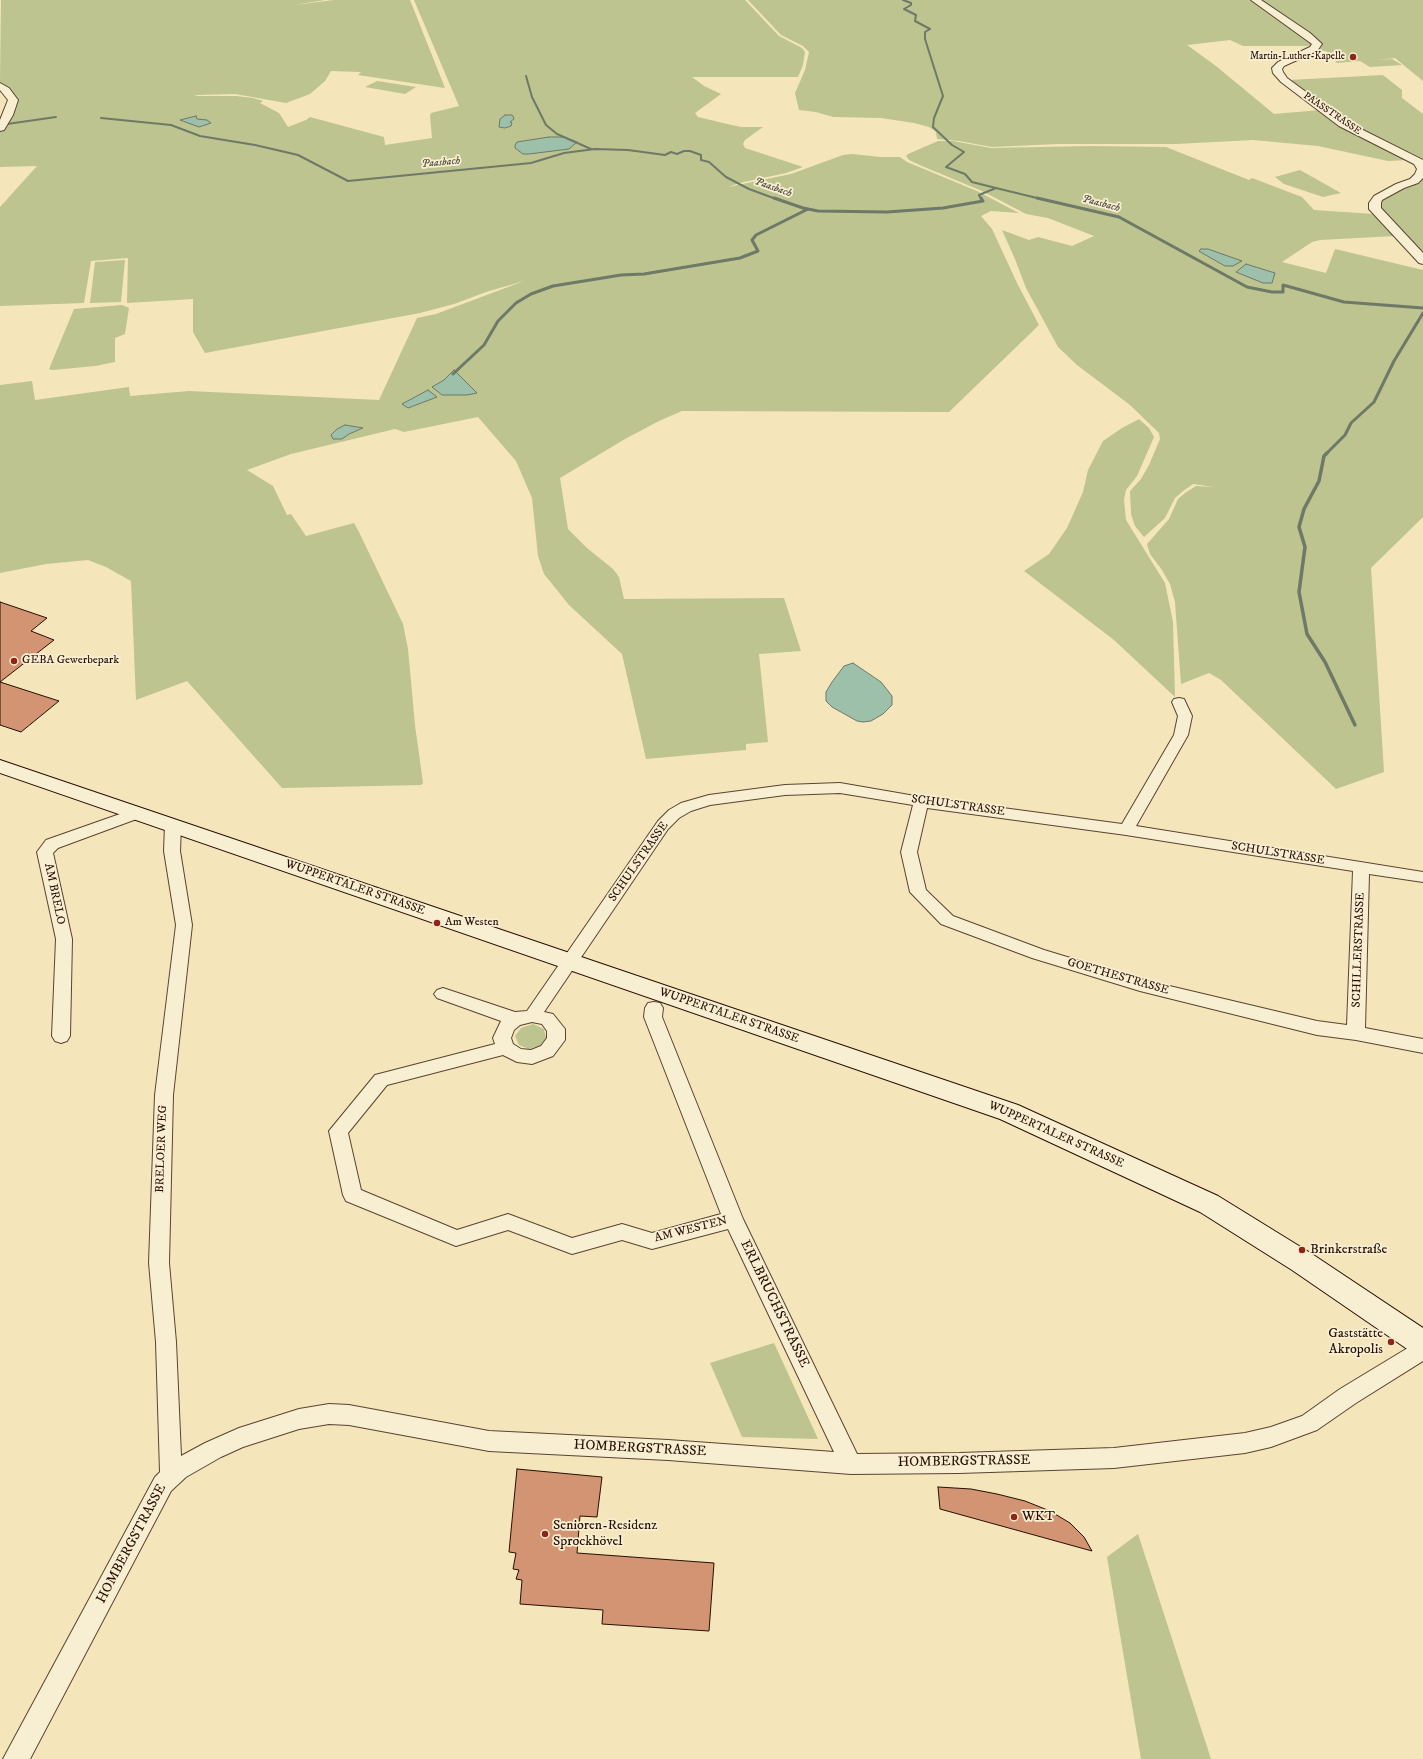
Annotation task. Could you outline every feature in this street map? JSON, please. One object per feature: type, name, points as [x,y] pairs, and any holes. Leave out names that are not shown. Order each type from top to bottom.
[{"type":"main road","name":"WUPPERTALER STRASSE","points":[[0,766],[570,963],[1009,1112],[1209,1204],[1320,1274],[1423,1344]]},
{"type":"street","name":"PAASSTRASSE","points":[[1255,0],[1307,35],[1317,44],[1314,49],[1281,64],[1277,68],[1278,73],[1284,80],[1343,124],[1421,162],[1422,168],[1420,176],[1414,181],[1400,186],[1378,198],[1375,203],[1375,209],[1423,260]]},
{"type":"street","points":[[0,86],[6,90],[13,100],[2,126]]},
{"type":"street","points":[[1126,830],[1181,735],[1184,716],[1179,702]]},
{"type":"street","name":"SCHULSTRASSE","points":[[570,963],[663,825],[674,814],[686,807],[709,800],[784,790],[840,788],[921,802],[1126,830],[1423,877]]},
{"type":"street","name":"GOETHESTRASSE","points":[[921,802],[909,852],[918,892],[947,920],[1038,954],[1140,985],[1317,1028],[1356,1033],[1423,1046]]},
{"type":"street","name":"AM BRELO","points":[[61,1036],[64,939],[45,852],[52,844],[137,813]]},
{"type":"street","name":"BRELOER WEG","points":[[171,1475],[166,1342],[159,1263],[164,1095],[184,925],[172,851],[173,825]]},
{"type":"street","name":"SCHILLERSTRASSE","points":[[1356,1033],[1361,867]]},
{"type":"street","points":[[532,1016],[570,963]]},
{"type":"street","points":[[443,994],[515,1019],[532,1016],[547,1019],[556,1028],[556,1040],[547,1051],[532,1056],[516,1055],[505,1048],[502,1038],[506,1027],[515,1019]]},
{"type":"street","name":"ERLBRUCHSTRASSE","points":[[654,1008],[653,1017],[733,1219],[851,1464]]},
{"type":"street","name":"AM WESTEN","points":[[505,1048],[381,1080],[338,1131],[353,1195],[456,1238],[508,1222],[572,1246],[622,1232],[652,1241],[733,1219]]},
{"type":"street","name":"HOMBERGSTRASSE","points":[[16,1759],[163,1484],[171,1475],[193,1460],[239,1438],[299,1419],[329,1414],[349,1415],[489,1441],[668,1450],[851,1464],[959,1463],[1114,1458],[1260,1440],[1309,1423],[1348,1396],[1423,1350]]},
{"type":"shaded area","points":[[1,0],[325,0],[294,5],[334,0],[410,0],[445,88],[358,75],[361,72],[331,71],[325,81],[310,94],[286,103],[235,94],[194,96],[236,96],[253,98],[263,101],[260,103],[279,113],[288,127],[310,117],[384,137],[385,145],[432,138],[431,113],[459,106],[414,0],[745,0],[779,36],[802,48],[805,52],[803,65],[798,77],[692,77],[704,86],[721,94],[695,113],[698,117],[741,127],[763,127],[745,140],[743,144],[745,148],[803,167],[786,173],[739,183],[728,187],[791,174],[843,155],[852,154],[880,157],[900,157],[907,162],[977,191],[1019,213],[991,211],[981,216],[992,229],[1017,283],[1039,325],[949,412],[682,411],[625,439],[560,478],[568,529],[587,548],[613,569],[619,577],[624,599],[784,598],[801,651],[759,654],[768,742],[746,744],[746,750],[646,759],[622,654],[569,605],[544,574],[538,556],[532,498],[516,461],[478,417],[404,432],[395,429],[291,454],[247,470],[273,486],[287,515],[291,514],[306,536],[354,523],[403,624],[408,649],[415,725],[423,783],[421,785],[282,788],[187,681],[136,700],[131,581],[106,567],[88,560],[46,564],[0,573],[0,385],[32,381],[35,400],[129,387],[130,396],[189,391],[379,400],[417,318],[436,314],[524,281],[486,292],[454,304],[420,313],[205,353],[193,332],[193,299],[127,303],[128,258],[91,261],[84,303],[0,306],[0,207],[37,166],[0,167],[0,131],[6,126],[11,91],[0,82]]},
{"type":"shaded area","points":[[748,0],[1252,0],[1313,44],[1311,46],[1243,46],[1230,40],[1187,45],[1216,66],[1274,114],[1320,110],[1408,160],[1388,161],[1318,146],[1253,140],[1176,144],[1058,144],[992,147],[937,139],[936,132],[929,127],[914,123],[881,118],[833,117],[816,112],[799,110],[795,93],[805,70],[809,52],[803,46],[781,35]]},
{"type":"shaded area","points":[[1259,0],[1423,0],[1423,81],[1395,58],[1377,60],[1392,59],[1402,65],[1370,67],[1360,61],[1337,63],[1326,51],[1314,51],[1321,45]]},
{"type":"shaded area","points":[[1383,75],[1402,90],[1402,98],[1423,114],[1423,159],[1346,123],[1289,80]]},
{"type":"shaded area","points":[[377,81],[416,87],[405,94],[365,87]]},
{"type":"shaded area","points":[[505,115],[513,116],[514,119],[510,122],[512,123],[511,126],[505,128],[499,127],[500,119]]},
{"type":"shaded area","points":[[196,116],[197,119],[207,120],[211,123],[199,127],[180,120]]},
{"type":"shaded area","points":[[549,137],[564,137],[577,142],[569,149],[529,154],[523,154],[515,148],[517,142]]},
{"type":"shaded area","points":[[938,141],[953,141],[991,148],[1090,146],[1166,147],[1249,180],[1252,178],[1302,197],[1314,210],[1374,214],[1395,236],[1320,240],[1312,242],[1282,262],[1326,273],[1335,249],[1423,270],[1423,517],[1371,568],[1384,772],[1336,789],[1221,680],[1209,673],[1181,684],[1175,602],[1170,584],[1150,554],[1147,544],[1169,519],[1178,499],[1185,493],[1196,486],[1214,487],[1193,484],[1183,491],[1175,498],[1165,518],[1144,537],[1135,526],[1131,514],[1130,491],[1141,479],[1149,465],[1160,439],[1159,433],[1130,405],[1077,365],[1058,347],[1026,288],[1002,230],[1029,240],[1038,237],[1072,246],[1094,236],[1048,218],[1026,214],[982,191],[909,160],[906,156]]},
{"type":"shaded area","points":[[1300,170],[1341,193],[1323,197],[1284,184],[1275,177]]},
{"type":"shaded area","points":[[1423,178],[1423,255],[1379,209],[1381,199]]},
{"type":"shaded area","points":[[1201,249],[1208,249],[1242,261],[1233,266],[1225,266],[1199,251]]},
{"type":"shaded area","points":[[125,260],[121,302],[90,303],[95,262]]},
{"type":"shaded area","points":[[1246,264],[1275,273],[1272,283],[1263,283],[1236,272]]},
{"type":"shaded area","points":[[122,305],[129,308],[125,334],[115,338],[115,362],[95,366],[53,370],[49,369],[74,309]]},
{"type":"shaded area","points":[[454,370],[477,393],[467,395],[442,395],[432,387],[444,380]]},
{"type":"shaded area","points":[[428,390],[437,397],[408,408],[402,404]]},
{"type":"shaded area","points":[[1139,419],[1149,428],[1154,437],[1137,476],[1126,490],[1124,500],[1126,520],[1165,583],[1173,622],[1175,697],[1114,640],[1024,571],[1049,554],[1067,528],[1083,492],[1088,470],[1103,441]]},
{"type":"shaded area","points":[[345,425],[363,428],[342,439],[333,439],[331,435],[337,429]]},
{"type":"shaded area","points":[[853,663],[881,682],[892,696],[892,705],[883,714],[871,721],[857,721],[832,707],[826,701],[826,692],[832,682],[844,666]]},
{"type":"shaded area","points":[[533,1024],[544,1029],[546,1038],[541,1045],[529,1049],[519,1045],[515,1036],[521,1028]]},
{"type":"shaded area","points":[[774,1343],[818,1439],[742,1437],[710,1363]]},
{"type":"shaded area","points":[[1138,1534],[1211,1759],[1141,1759],[1107,1557]]},
{"type":"building","points":[[0,602],[47,618],[31,631],[54,640],[0,682]]},
{"type":"building","points":[[0,682],[59,701],[21,732],[0,725]]},
{"type":"building","name":"Senioren-Residenz Sprockhövel","points":[[517,1469],[602,1477],[597,1517],[580,1516],[577,1553],[714,1563],[709,1631],[602,1624],[603,1610],[520,1604],[522,1580],[516,1579],[519,1570],[513,1569],[516,1553],[509,1552]]},
{"type":"building","name":"WKT","points":[[938,1487],[971,1489],[997,1494],[1025,1501],[1050,1511],[1070,1523],[1084,1537],[1092,1551],[940,1509]]},
{"type":"waterway","points":[[903,0],[911,3],[911,5],[904,9],[916,15],[915,21],[930,29],[925,32],[925,39],[943,96],[934,118],[933,127],[952,145],[964,152],[946,167],[965,174],[972,182],[996,188]]},
{"type":"waterway","points":[[526,76],[532,97],[546,125],[557,134],[591,149]]},
{"type":"waterway","name":"Paasbach","points":[[0,125],[56,117]]},
{"type":"waterway","name":"Paasbach","points":[[101,118],[171,125],[200,136],[255,145],[298,155],[348,181],[531,163],[564,153],[595,149],[628,150],[665,155],[671,152],[677,154],[684,151],[690,151],[701,155],[701,160],[709,162],[726,177],[749,189],[776,199]]},
{"type":"waterway","name":"Paasbach","points":[[981,199],[979,195],[996,188]]},
{"type":"waterway","name":"Paasbach","points":[[996,188],[1041,199]]},
{"type":"waterway","name":"Paasbach","points":[[774,198],[808,209]]},
{"type":"waterway","name":"Paasbach","points":[[808,209],[818,211],[887,212],[943,208],[983,201],[981,198]]},
{"type":"waterway","name":"Paasbach","points":[[1037,198],[1119,217],[1247,287],[1272,292],[1283,292],[1283,285],[1344,302],[1423,308]]},
{"type":"waterway","points":[[453,374],[484,345],[498,321],[516,303],[531,294],[553,286],[621,275],[644,274],[740,258],[758,251],[752,240],[756,235],[808,209]]},
{"type":"waterway","points":[[1355,725],[1325,662],[1307,634],[1299,592],[1305,547],[1299,527],[1304,509],[1319,481],[1324,456],[1345,435],[1351,423],[1374,402],[1394,361],[1423,313]]},
{"type":"place","name":"Martin-Luther-Kapelle","points":[[1353,57]]},
{"type":"place","name":"GEBA Gewerbepark","points":[[14,661]]},
{"type":"place","name":"Am Westen","points":[[437,923]]},
{"type":"place","name":"Brinkerstraße","points":[[1302,1250]]},
{"type":"place","name":"Gaststätte Akropolis","points":[[1391,1342]]},
{"type":"place","name":"WKT","points":[[1014,1517]]},
{"type":"place","name":"Senioren-Residenz Sprockhövel","points":[[545,1534]]}]
